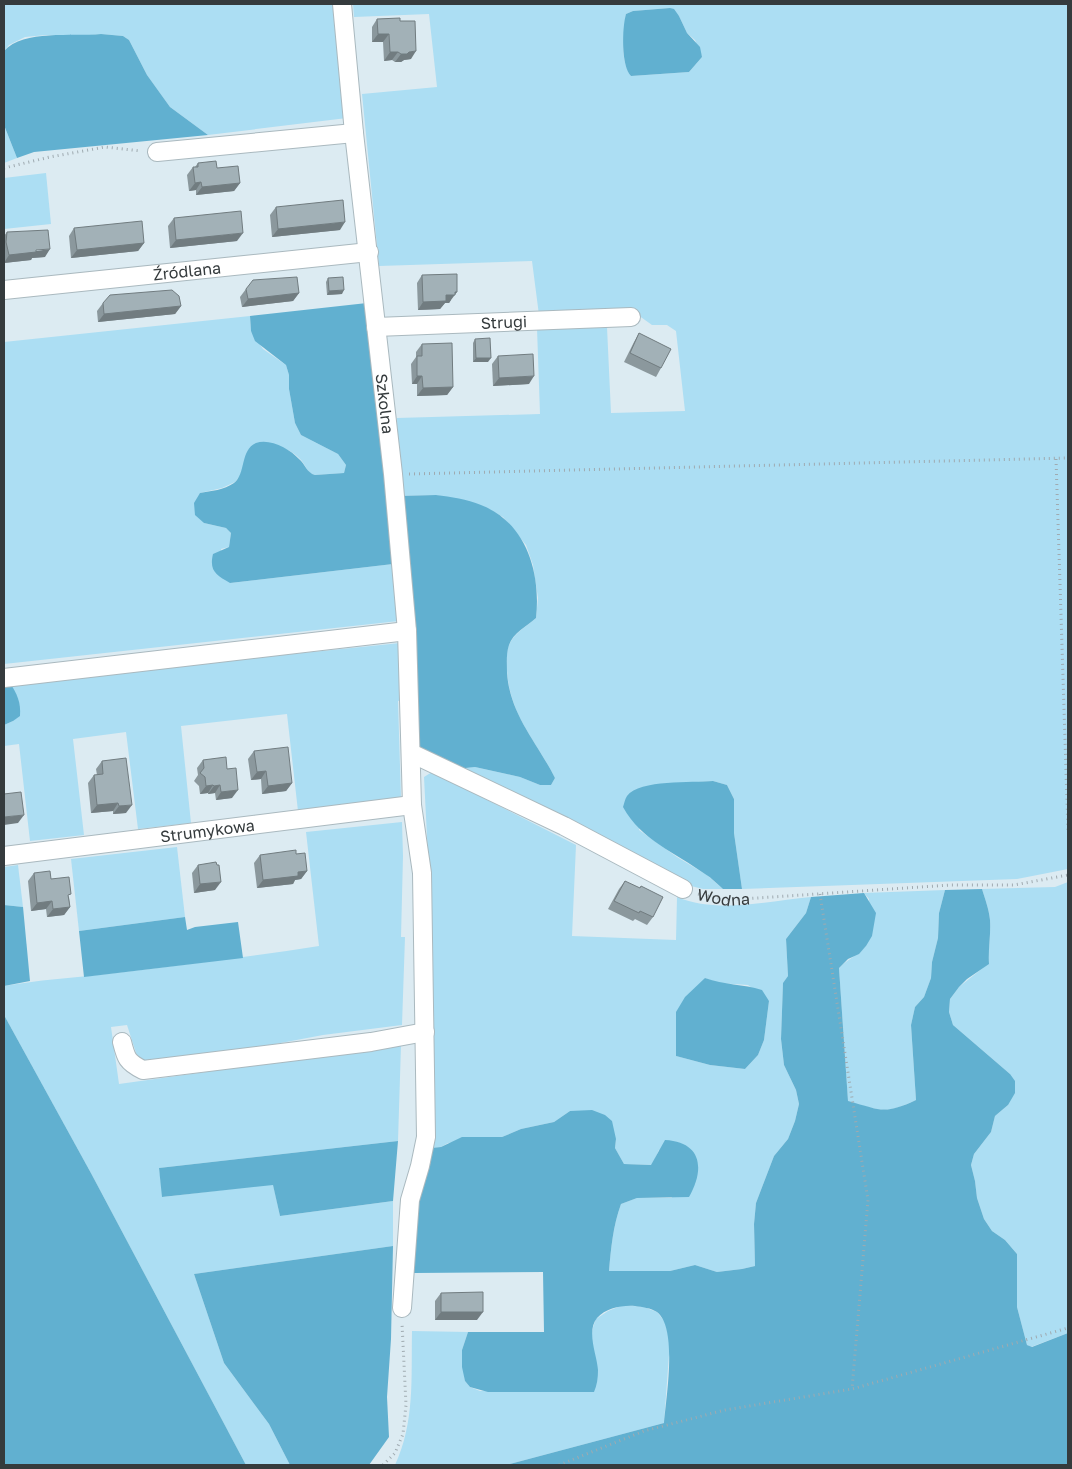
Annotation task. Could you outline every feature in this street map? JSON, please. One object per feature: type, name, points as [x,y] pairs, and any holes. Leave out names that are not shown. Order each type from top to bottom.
[{"type":"street","name":"Szkolna","points":[[342,4],[354,133],[393,474],[407,631],[412,805],[422,873],[426,1137],[410,1200],[402,1308]]},
{"type":"street","points":[[157,152],[354,133]]},
{"type":"street","name":"Źródlana","points":[[4,290],[369,252]]},
{"type":"street","name":"Strugi","points":[[376,327],[631,317]]},
{"type":"street","points":[[4,678],[407,631]]},
{"type":"street","name":"Wodna","points":[[411,753],[564,826],[683,889]]},
{"type":"street","name":"Strumykowa","points":[[4,856],[412,805]]},
{"type":"street","points":[[122,1042],[126,1058],[130,1064],[142,1070],[371,1042],[425,1032]]},
{"type":"path","points":[[4,168],[105,147],[157,152]]},
{"type":"path","points":[[393,474],[1068,458]]},
{"type":"path","points":[[1056,459],[1068,833]]},
{"type":"path","name":"Wodna","points":[[683,889],[702,896],[728,900],[950,885],[1014,885],[1068,875]]},
{"type":"path","points":[[820,894],[868,1200],[852,1389]]},
{"type":"path","points":[[384,1465],[395,1453],[403,1434],[406,1405],[402,1308]]},
{"type":"path","points":[[559,1465],[653,1428],[725,1410],[852,1389],[1068,1328]]},
{"type":"shaded area","points":[[4,4],[335,4],[347,118],[208,135],[170,107],[147,75],[129,40],[123,36],[101,34],[25,37],[9,45],[4,51]]},
{"type":"shaded area","points":[[353,4],[1068,4],[1068,869],[1017,879],[742,889],[734,833],[734,799],[727,785],[713,781],[651,785],[639,830],[677,857],[707,875],[723,889],[703,889],[691,886],[456,769],[475,767],[520,777],[540,785],[551,785],[555,778],[518,715],[509,687],[507,671],[507,651],[511,641],[517,633],[536,618],[538,598],[533,565],[526,545],[503,517],[483,506],[436,495],[399,496],[397,418],[540,414],[537,328],[607,327],[611,413],[685,411],[676,331],[667,325],[652,325],[638,315],[539,315],[532,261],[379,266],[362,94],[437,87],[429,14],[354,17]],"holes":[[[670,8],[679,16],[687,33],[695,40],[702,57],[689,72],[631,76],[627,69],[624,54],[626,14],[633,11]]]},
{"type":"shaded area","points":[[674,9],[687,33],[700,47],[702,57],[689,72],[631,76],[625,64],[624,56],[623,37],[626,14],[633,11]]},
{"type":"shaded area","points":[[101,34],[123,36],[129,40],[147,75],[170,107],[208,135],[34,152],[17,158],[4,125],[4,51],[24,39],[49,35]]},
{"type":"shaded area","points":[[4,125],[17,158],[4,163]]},
{"type":"shaded area","points":[[46,173],[51,224],[4,229],[4,178]]},
{"type":"shaded area","points":[[367,303],[393,564],[230,583],[215,572],[212,560],[213,554],[229,547],[231,533],[226,528],[204,523],[195,515],[194,503],[200,493],[222,489],[234,483],[238,479],[245,456],[251,446],[261,442],[273,443],[285,448],[315,475],[344,473],[346,465],[338,454],[301,435],[295,423],[286,365],[255,341],[251,331],[250,316]]},
{"type":"shaded area","points":[[250,316],[251,331],[263,349],[286,365],[295,423],[301,435],[338,454],[346,465],[344,473],[315,475],[308,471],[301,460],[290,451],[267,443],[235,482],[222,488],[200,493],[204,523],[226,528],[231,533],[229,547],[221,549],[230,583],[393,564],[399,621],[4,664],[4,342]]},
{"type":"shaded area","points":[[436,495],[470,501],[497,513],[510,524],[528,552],[536,584],[536,618],[517,633],[511,641],[507,652],[507,673],[513,702],[525,728],[555,778],[551,785],[540,785],[520,777],[475,767],[456,769],[419,748],[416,731],[399,496]]},
{"type":"shaded area","points":[[400,643],[403,700],[398,701],[401,799],[298,811],[287,714],[181,726],[191,823],[138,829],[126,732],[73,739],[84,835],[30,841],[19,744],[4,746],[4,725],[13,721],[10,683]]},
{"type":"shaded area","points":[[10,683],[18,698],[20,716],[4,725],[4,684]]},
{"type":"shaded area","points":[[432,772],[576,845],[572,936],[676,940],[677,897],[709,905],[726,906],[811,897],[806,913],[786,939],[788,976],[783,984],[781,1039],[784,1065],[796,1090],[799,1104],[788,1139],[774,1156],[756,1203],[754,1224],[755,1266],[717,1272],[695,1265],[670,1271],[609,1271],[614,1229],[621,1204],[637,1198],[672,1198],[659,1150],[652,1165],[624,1164],[615,1148],[616,1139],[570,1111],[554,1122],[521,1129],[502,1137],[448,1143],[441,1147],[431,1148],[429,876],[424,777]],"holes":[[[705,978],[718,983],[748,985],[769,1001],[764,1040],[758,1055],[745,1069],[710,1065],[676,1056]]]},
{"type":"shaded area","points":[[713,781],[727,785],[734,799],[734,833],[742,889],[723,889],[708,876],[649,837],[639,828],[623,807],[627,796],[643,787],[654,784]]},
{"type":"shaded area","points":[[402,822],[401,937],[405,937],[402,1025],[323,1035],[249,1049],[147,1063],[138,1059],[127,1025],[111,1027],[119,1084],[401,1045],[398,1141],[159,1168],[163,1197],[273,1184],[280,1216],[393,1201],[393,1246],[194,1274],[224,1363],[269,1424],[290,1465],[246,1465],[92,1175],[4,1015],[4,986],[186,965],[319,946],[306,832]]},
{"type":"shaded area","points":[[177,847],[185,917],[79,931],[71,859]]},
{"type":"shaded area","points":[[18,865],[23,907],[4,905],[4,867]]},
{"type":"shaded area","points":[[1068,882],[1068,1333],[1031,1347],[1027,1345],[1017,1307],[1017,1254],[1005,1240],[992,1231],[984,1219],[977,1198],[971,1165],[974,1154],[991,1132],[995,1116],[1008,1105],[1010,1074],[953,1025],[949,1012],[950,999],[959,987],[989,963],[990,920],[982,889],[1055,887]]},
{"type":"shaded area","points":[[982,889],[990,920],[989,964],[959,987],[950,999],[949,1012],[953,1025],[1010,1074],[1015,1081],[1015,1093],[1008,1105],[995,1116],[991,1132],[974,1154],[971,1165],[977,1198],[984,1219],[992,1231],[1005,1240],[1017,1254],[1017,1307],[1027,1345],[1032,1347],[1068,1333],[1068,1465],[506,1465],[664,1423],[669,1364],[667,1333],[663,1320],[655,1311],[635,1306],[614,1308],[597,1318],[592,1330],[598,1370],[594,1392],[488,1392],[470,1387],[465,1381],[462,1367],[462,1350],[468,1332],[544,1332],[543,1272],[414,1273],[415,1210],[431,1161],[431,1148],[441,1147],[462,1137],[502,1137],[521,1129],[554,1122],[570,1111],[592,1110],[605,1115],[612,1121],[616,1139],[615,1148],[624,1164],[651,1165],[665,1140],[687,1146],[697,1159],[698,1167],[694,1187],[689,1197],[637,1198],[621,1204],[614,1229],[609,1271],[670,1271],[695,1265],[717,1272],[755,1266],[754,1224],[756,1203],[774,1156],[788,1139],[799,1104],[796,1090],[784,1065],[781,1039],[783,983],[788,976],[786,939],[806,913],[811,897],[864,893],[876,913],[872,936],[866,946],[859,954],[848,959],[839,968],[848,1101],[882,1110],[897,1108],[916,1100],[911,1025],[915,1007],[924,997],[931,978],[932,962],[938,938],[939,913],[945,890]]},
{"type":"shaded area","points":[[945,890],[939,913],[938,938],[932,962],[931,978],[924,997],[915,1007],[911,1025],[916,1100],[897,1108],[882,1110],[848,1102],[839,968],[866,946],[869,899],[864,893]]},
{"type":"shaded area","points":[[4,905],[23,907],[30,981],[4,986]]},
{"type":"shaded area","points":[[185,917],[187,930],[195,927],[238,922],[243,958],[84,977],[79,931]]},
{"type":"shaded area","points":[[705,978],[762,990],[769,1001],[764,1040],[758,1055],[745,1069],[710,1065],[676,1056],[676,1012],[685,997]]},
{"type":"shaded area","points":[[4,1015],[92,1175],[246,1465],[4,1465]]},
{"type":"shaded area","points":[[398,1141],[393,1201],[280,1216],[273,1185],[162,1197],[159,1168]]},
{"type":"shaded area","points":[[393,1246],[391,1339],[387,1397],[389,1437],[369,1465],[290,1465],[269,1424],[224,1363],[194,1274]]},
{"type":"shaded area","points":[[623,1305],[644,1307],[657,1312],[665,1322],[670,1341],[664,1423],[506,1465],[395,1465],[406,1433],[409,1416],[412,1331],[468,1332],[462,1350],[465,1381],[470,1387],[480,1391],[593,1392],[596,1384],[597,1369],[592,1332],[596,1319],[608,1311]]},
{"type":"building","points":[[400,18],[400,21],[415,21],[416,51],[407,54],[390,52],[389,34],[378,34],[377,19]]},
{"type":"building","points":[[216,161],[217,168],[238,166],[240,183],[202,187],[201,182],[195,183],[193,167],[198,167],[198,163]]},
{"type":"building","points":[[343,200],[345,222],[278,229],[276,207]]},
{"type":"building","points":[[241,211],[243,233],[176,240],[174,218]]},
{"type":"building","points":[[142,221],[144,243],[77,250],[74,228]]},
{"type":"building","points":[[48,230],[50,249],[9,255],[6,242],[7,232]]},
{"type":"building","points":[[457,274],[457,292],[455,292],[455,295],[446,295],[446,301],[423,302],[422,275]]},
{"type":"building","points":[[297,277],[299,293],[248,299],[246,289],[253,280]]},
{"type":"building","points":[[343,277],[344,290],[329,291],[328,278]]},
{"type":"building","points":[[172,290],[179,296],[181,306],[104,314],[103,303],[110,295]]},
{"type":"building","points":[[639,333],[671,349],[661,368],[630,353]]},
{"type":"building","points":[[490,338],[491,358],[476,358],[475,339]]},
{"type":"building","points":[[452,343],[453,387],[423,388],[422,376],[417,376],[417,356],[422,356],[422,344]]},
{"type":"building","points":[[533,354],[534,376],[499,378],[498,356]]},
{"type":"building","points":[[288,747],[292,783],[268,786],[266,771],[257,772],[254,751]]},
{"type":"building","points":[[226,757],[227,769],[236,768],[238,790],[221,792],[220,785],[206,786],[205,777],[200,773],[204,768],[203,760]]},
{"type":"building","points":[[126,758],[132,805],[119,806],[118,803],[97,805],[94,775],[103,774],[102,761]]},
{"type":"building","points":[[21,792],[24,815],[4,817],[4,794]]},
{"type":"building","points":[[296,850],[296,854],[305,853],[307,871],[298,872],[298,876],[263,880],[260,855]]},
{"type":"building","points":[[216,862],[219,865],[221,882],[200,884],[198,865]]},
{"type":"building","points":[[50,871],[51,879],[69,877],[71,894],[68,895],[70,907],[53,909],[52,901],[37,903],[34,873]]},
{"type":"building","points":[[625,881],[640,888],[641,886],[663,897],[653,917],[640,911],[639,913],[614,901]]},
{"type":"building","points":[[483,1292],[483,1312],[441,1312],[441,1293]]}]
